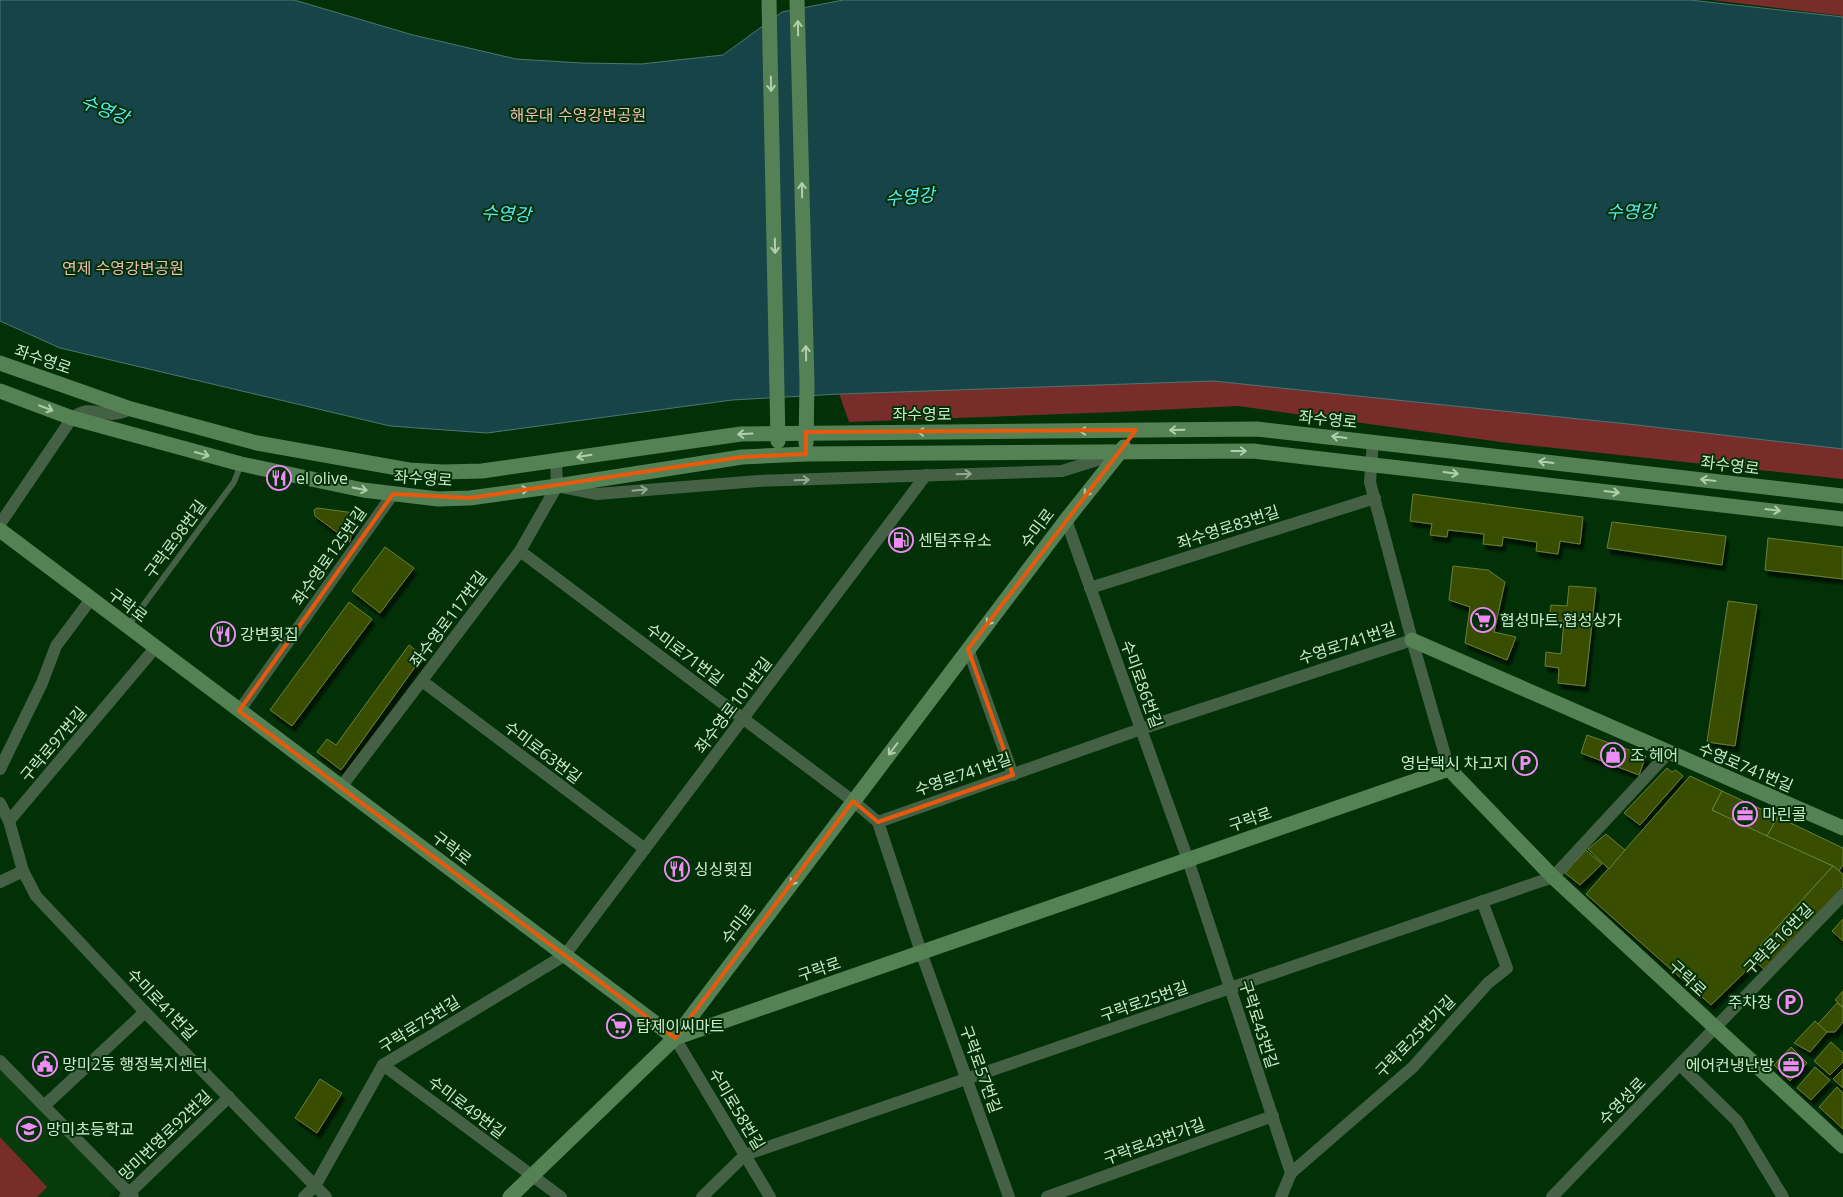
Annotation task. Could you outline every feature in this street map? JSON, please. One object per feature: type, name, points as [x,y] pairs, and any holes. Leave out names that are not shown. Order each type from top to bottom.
[{"type":"main road","points":[[769,0],[778,455]]},
{"type":"main road","points":[[797,0],[807,402],[806,454]]},
{"type":"main road","name":"좌수영로","points":[[0,363],[131,409],[257,443],[409,470],[443,472],[482,471],[740,434],[1257,429],[1843,496]]},
{"type":"main road","name":"좌수영로","points":[[0,391],[72,418],[241,464],[363,490],[438,499],[470,498],[557,486],[742,457],[806,454],[1253,451],[1843,518]]},
{"type":"main road","name":"수미로","points":[[510,1197],[675,1038],[968,649],[1136,430]]},
{"type":"main road","name":"구락로","points":[[0,530],[675,1038],[1449,769],[1553,877],[1842,1144]]},
{"type":"main road","name":"수영로741번길","points":[[1412,640],[1843,828]]},
{"type":"street","name":"좌수영로","points":[[72,418],[81,412],[93,410],[113,415],[131,409]]},
{"type":"street","points":[[0,524],[72,418]]},
{"type":"street","points":[[1373,442],[1370,482],[1449,769]]},
{"type":"street","points":[[556,460],[557,486],[597,494],[758,481],[1062,471],[1120,452]]},
{"type":"street","name":"좌수영로101번길","points":[[565,955],[926,475]]},
{"type":"street","name":"좌수영로117번길","points":[[341,787],[520,551],[557,486]]},
{"type":"street","name":"좌수영로125번길","points":[[239,711],[393,494]]},
{"type":"street","name":"좌수영로83번길","points":[[1090,588],[1375,498]]},
{"type":"street","name":"수미로86번길","points":[[1066,520],[1188,860]]},
{"type":"street","name":"수미로71번길","points":[[520,551],[853,801]]},
{"type":"street","points":[[0,769],[42,683],[56,646],[90,599]]},
{"type":"street","name":"수영로741번길","points":[[878,822],[1141,729],[1412,640]]},
{"type":"street","name":"구락로97번길","points":[[4,819],[155,648]]},
{"type":"street","points":[[968,649],[1013,775]]},
{"type":"street","name":"수미로63번길","points":[[422,681],[645,849]]},
{"type":"street","points":[[1553,877],[1668,753]]},
{"type":"street","points":[[853,801],[878,822],[921,952]]},
{"type":"street","points":[[0,803],[23,871],[0,882]]},
{"type":"street","name":"구락로43번길","points":[[1188,860],[1291,1172]]},
{"type":"street","name":"수미로41번길","points":[[23,871],[36,896],[145,1012],[326,1197]]},
{"type":"street","name":"구락로25번길","points":[[745,1155],[1553,877]]},
{"type":"street","name":"구락로16번길","points":[[1716,1028],[1843,895]]},
{"type":"street","name":"구락로25번가길","points":[[1291,1172],[1413,1067],[1488,982],[1507,968],[1482,901]]},
{"type":"street","name":"구락로57번길","points":[[921,952],[1009,1197]]},
{"type":"street","name":"구락로75번길","points":[[304,1197],[315,1186],[383,1065],[565,955]]},
{"type":"street","points":[[44,1106],[145,1012]]},
{"type":"street","name":"수영성로","points":[[1552,1197],[1716,1028]]},
{"type":"street","name":"수미로58번길","points":[[675,1038],[770,1197]]},
{"type":"street","points":[[0,1061],[129,1196]]},
{"type":"street","name":"수미로49번길","points":[[383,1065],[561,1197]]},
{"type":"street","points":[[1680,1065],[1737,1120],[1783,1197]]},
{"type":"street","name":"망미번영로92번길","points":[[129,1196],[229,1097]]},
{"type":"street","name":"구락로43번가길","points":[[1047,1197],[1272,1116]]},
{"type":"street","points":[[702,1197],[745,1155]]},
{"type":"street","points":[[1280,1197],[1291,1172]]},
{"type":"lane","name":"구락로98번길","points":[[127,627],[234,482],[241,464]]},
{"type":"highlighted area","points":[[1136,430],[968,649],[1013,775],[878,822],[853,801],[675,1038],[239,711],[393,494],[470,498],[742,457],[806,454],[806,432]]},
{"type":"shaded area","points":[[1711,0],[1843,0],[1843,16]]},
{"type":"shaded area","points":[[1234,368],[1843,436],[1843,479],[1508,443],[1238,406],[849,422],[831,371]]},
{"type":"shaded area","name":"망미초등학교","points":[[0,1068],[117,1189],[109,1197],[0,1197]]},
{"type":"shaded area","points":[[0,1137],[47,1187],[37,1197],[0,1197]]},
{"type":"water","name":"수영강","points":[[0,0],[294,0],[413,35],[516,59],[641,64],[723,55],[782,12],[843,0],[1690,0],[1843,17],[1843,449],[1628,424],[1213,381],[840,394],[732,400],[487,433],[390,426],[60,348],[0,321]]},
{"type":"building","points":[[1413,494],[1583,517],[1580,544],[1560,541],[1558,554],[1536,551],[1537,542],[1503,537],[1502,546],[1483,544],[1484,534],[1448,530],[1447,537],[1430,535],[1432,524],[1410,521]]},
{"type":"building","points":[[317,508],[355,513],[350,542],[315,516],[314,510]]},
{"type":"building","points":[[1612,522],[1726,536],[1722,565],[1607,548]]},
{"type":"building","points":[[1768,538],[1843,547],[1843,579],[1765,570]]},
{"type":"building","points":[[385,547],[414,568],[380,613],[352,591]]},
{"type":"building","name":"협성마트,협성상가","points":[[1453,566],[1488,570],[1505,582],[1494,632],[1516,637],[1507,660],[1465,643],[1470,607],[1449,600]]},
{"type":"building","points":[[1569,586],[1596,588],[1585,686],[1558,683],[1559,668],[1545,666],[1546,652],[1561,654],[1564,621],[1549,620],[1551,605],[1567,606]]},
{"type":"building","points":[[1728,601],[1757,605],[1735,746],[1707,742]]},
{"type":"building","points":[[349,602],[372,619],[292,726],[270,710]]},
{"type":"building","points":[[409,645],[423,656],[341,770],[317,752],[327,739],[336,745]]},
{"type":"building","name":"조 헤어","points":[[1587,735],[1646,756],[1639,775],[1581,753]]},
{"type":"building","points":[[1667,768],[1672,772],[1676,770],[1683,776],[1640,825],[1624,813]]},
{"type":"building","points":[[1690,776],[1722,791],[1712,810],[1833,866],[1750,957],[1755,962],[1711,1005],[1586,894]]},
{"type":"building","name":"마린콜","points":[[1722,791],[1778,817],[1767,836],[1712,810]]},
{"type":"building","points":[[1778,817],[1843,848],[1843,865],[1839,871],[1833,866],[1767,836]]},
{"type":"building","points":[[1606,834],[1625,850],[1609,869],[1588,849]]},
{"type":"building","points":[[1586,850],[1602,864],[1580,885],[1565,873]]},
{"type":"building","points":[[1833,866],[1843,874],[1843,887],[1765,970],[1750,957]]},
{"type":"building","points":[[1843,919],[1843,941],[1832,931]]},
{"type":"building","points":[[1843,991],[1843,1007],[1835,1000]]},
{"type":"building","points":[[1837,1003],[1843,1008],[1843,1022],[1835,1032],[1827,1032],[1818,1024]]},
{"type":"building","points":[[1815,1021],[1827,1032],[1810,1052],[1794,1043]]},
{"type":"building","points":[[1831,1042],[1843,1053],[1843,1062],[1830,1075],[1814,1061]]},
{"type":"building","points":[[1791,1047],[1807,1063],[1790,1081],[1774,1065]]},
{"type":"building","points":[[1815,1067],[1830,1080],[1811,1100],[1797,1088]]},
{"type":"building","points":[[1843,1069],[1843,1088],[1833,1079]]},
{"type":"building","points":[[320,1079],[342,1093],[317,1133],[295,1118]]},
{"type":"building","points":[[1837,1087],[1843,1093],[1843,1129],[1819,1107]]},
{"type":"place","name":"el olive","points":[[279,478]]},
{"type":"place","name":"센텀주유소","points":[[901,540]]},
{"type":"place","name":"협성마트,협성상가","points":[[1483,620]]},
{"type":"place","name":"강변횟집","points":[[223,634]]},
{"type":"place","name":"조 헤어","points":[[1613,755]]},
{"type":"place","name":"영남택시 차고지","points":[[1525,763]]},
{"type":"place","name":"마린콜","points":[[1745,814]]},
{"type":"place","name":"싱싱횟집","points":[[677,869]]},
{"type":"place","name":"주차장","points":[[1790,1002]]},
{"type":"place","name":"탑제이씨마트","points":[[619,1026]]},
{"type":"place","name":"망미2동 행정복지센터","points":[[45,1064]]},
{"type":"place","name":"에어컨냉난방","points":[[1791,1065]]},
{"type":"place","name":"망미초등학교","points":[[29,1129]]},
{"type":"park label","name":"해운대 수영강변공원","points":[[578,115]]},
{"type":"park label","name":"연제 수영강변공원","points":[[123,268]]}]
